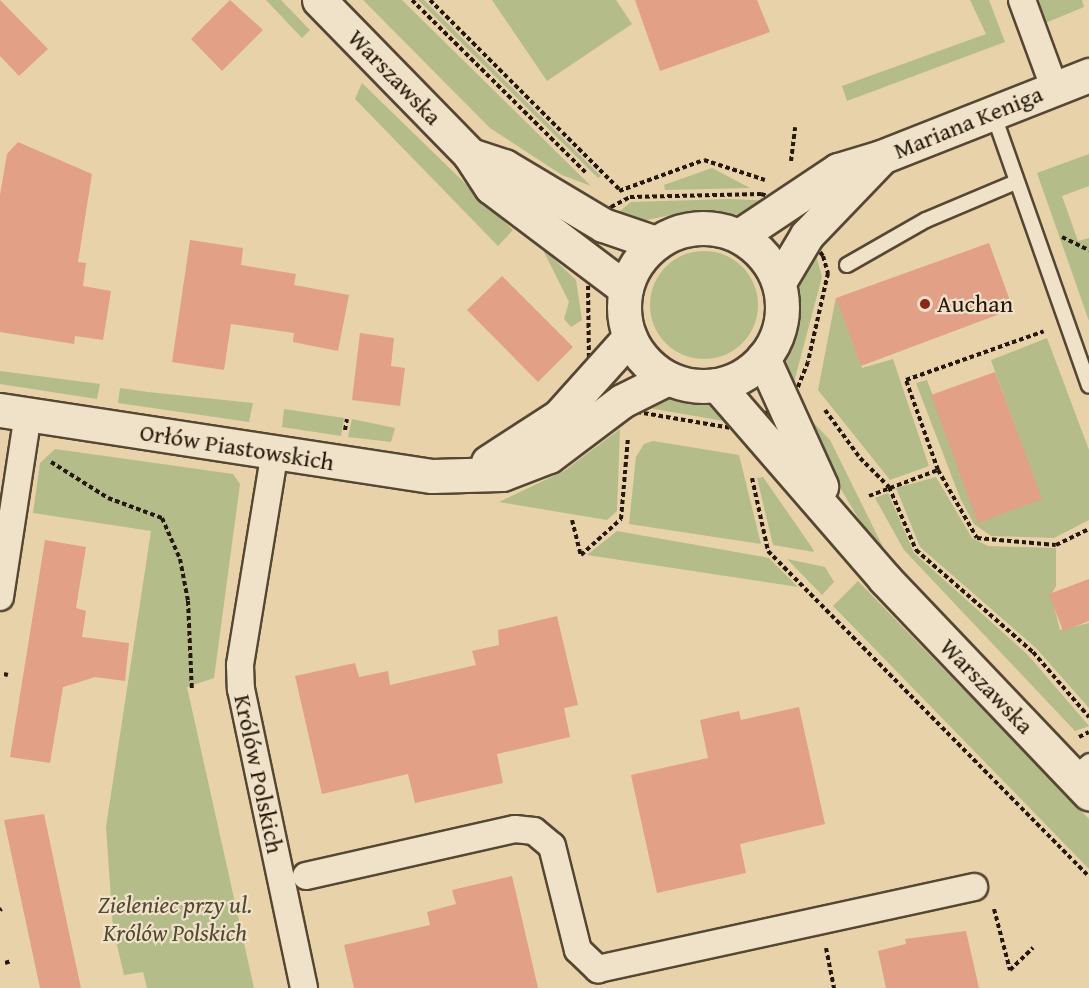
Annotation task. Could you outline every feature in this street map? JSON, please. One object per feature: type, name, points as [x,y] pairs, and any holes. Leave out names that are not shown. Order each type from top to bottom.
[{"type":"street","name":"Warszawska","points":[[319,0],[470,155],[491,187],[626,289]]},
{"type":"street","name":"Mariana Keniga","points":[[1022,0],[1054,87]]},
{"type":"street","name":"Mariana Keniga","points":[[739,236],[838,170],[881,157],[1089,75]]},
{"type":"street","name":"Warszawska","points":[[470,155],[504,166],[603,225],[656,243]]},
{"type":"street","name":"Mariana Keniga","points":[[778,282],[807,235],[881,157]]},
{"type":"street","points":[[696,227],[739,236],[756,248],[778,282],[781,322],[763,358],[742,376],[717,385],[668,378],[652,367],[630,337],[624,305],[626,289],[637,264],[656,243],[696,227]]},
{"type":"street","points":[[475,473],[559,416],[630,337]]},
{"type":"street","name":"Warszawska","points":[[763,358],[812,472],[885,579]]},
{"type":"street","name":"Orłów Piastowskich","points":[[14,412],[432,476],[502,474],[549,456],[622,401],[668,378]]},
{"type":"street","name":"Warszawska","points":[[717,385],[885,579],[1083,776]]},
{"type":"street","points":[[0,597],[14,412]]},
{"type":"street","name":"Królów Polskich","points":[[275,451],[240,665],[241,690],[304,988]]},
{"type":"street","points":[[306,876],[514,829],[534,831],[552,846],[578,950],[598,969],[974,887]]},
{"type":"lane","points":[[993,113],[1089,386]]},
{"type":"lane","points":[[847,264],[926,220],[1016,182]]},
{"type":"path","points":[[412,0],[593,180]]},
{"type":"path","points":[[432,1],[620,190]]},
{"type":"path","points":[[789,169],[795,127]]},
{"type":"path","points":[[614,193],[704,160],[772,181]]},
{"type":"path","points":[[608,214],[616,202],[630,197],[760,194],[779,199]]},
{"type":"path","points":[[608,195],[616,202]]},
{"type":"path","points":[[1059,234],[1089,250]]},
{"type":"path","points":[[792,399],[800,383],[828,273],[813,242]]},
{"type":"path","points":[[582,265],[579,271],[588,281],[592,368]]},
{"type":"path","points":[[1066,324],[906,380],[938,470],[977,538],[1056,545],[1089,529]]},
{"type":"path","points":[[800,383],[806,389]]},
{"type":"path","points":[[817,401],[889,487],[916,550],[1033,652],[1089,717]]},
{"type":"path","points":[[629,409],[740,428]]},
{"type":"path","points":[[572,520],[580,555],[621,519],[628,433]]},
{"type":"path","points":[[47,460],[108,498],[162,518],[180,560],[188,601],[192,691]]},
{"type":"path","points":[[869,496],[938,470]]},
{"type":"path","points":[[752,474],[768,550],[1089,876]]},
{"type":"path","points":[[994,909],[1010,970],[1033,948]]},
{"type":"path","points":[[820,921],[834,988]]},
{"type":"path","points":[[5,963],[12,961]]},
{"type":"green space","points":[[266,0],[281,0],[310,30],[302,38]]},
{"type":"green space","points":[[363,0],[402,0],[591,186],[562,175],[490,128]]},
{"type":"green space","points":[[418,0],[424,0],[601,176],[598,178]]},
{"type":"green space","points":[[492,0],[616,0],[632,24],[547,81]]},
{"type":"green space","points":[[970,0],[989,0],[1005,42],[847,101],[842,86],[986,34]]},
{"type":"green space","points":[[1031,0],[1082,0],[1084,7],[1043,24]]},
{"type":"green space","points":[[362,83],[513,230],[498,246],[355,99]]},
{"type":"green space","points":[[1089,154],[1089,186],[1062,196],[1078,241],[1089,238],[1089,321],[1037,173]]},
{"type":"green space","points":[[712,168],[750,188],[665,190],[664,185]]},
{"type":"green space","points":[[730,199],[772,201],[743,215],[692,211],[641,221],[615,215],[631,202]]},
{"type":"green space","points":[[542,248],[576,280],[582,320],[571,327],[564,319],[569,302]]},
{"type":"green space","points":[[814,248],[822,277],[793,386],[784,369],[797,324],[797,283]]},
{"type":"green space","points":[[704,251],[725,255],[742,267],[754,284],[758,305],[754,326],[742,343],[725,355],[704,359],[683,355],[666,343],[654,326],[650,305],[654,284],[666,267],[683,255]]},
{"type":"green space","points":[[836,297],[862,368],[893,359],[929,466],[890,480],[818,390]]},
{"type":"green space","points":[[1047,338],[1089,450],[1089,520],[1054,538],[991,536],[974,524],[960,498],[916,383],[927,380],[979,519],[1040,497],[991,360]]},
{"type":"green space","points":[[0,371],[100,384],[97,399],[0,384]]},
{"type":"green space","points":[[120,388],[253,403],[249,422],[118,403]]},
{"type":"green space","points":[[667,394],[711,404],[735,423],[637,406]]},
{"type":"green space","points":[[284,409],[344,418],[341,436],[282,427]]},
{"type":"green space","points":[[808,417],[830,440],[883,547],[878,551],[800,421]]},
{"type":"green space","points":[[352,419],[395,428],[391,442],[348,437]]},
{"type":"green space","points":[[620,429],[617,511],[607,520],[499,502],[564,471]]},
{"type":"green space","points":[[653,441],[739,455],[761,544],[629,524],[636,457],[644,444]]},
{"type":"green space","name":"Zieleniec przy ul. Królów Polskich","points":[[55,449],[233,474],[240,484],[214,678],[187,687],[254,988],[147,988],[143,972],[124,975],[113,928],[106,827],[151,531],[33,513],[40,463]]},
{"type":"green space","points":[[763,477],[814,552],[773,545],[757,478]]},
{"type":"green space","points":[[936,477],[972,538],[988,546],[1056,548],[1056,586],[1051,595],[1060,630],[1089,623],[1089,708],[1036,648],[920,547],[896,488]]},
{"type":"green space","points":[[888,493],[914,553],[1028,655],[1089,726],[1075,731],[904,550],[875,498]]},
{"type":"green space","points":[[617,531],[769,558],[798,587],[587,555]]},
{"type":"green space","points":[[787,559],[825,567],[834,582],[822,595]]},
{"type":"green space","points":[[858,581],[1089,819],[1089,869],[833,606]]},
{"type":"building","points":[[0,0],[48,49],[19,76],[0,56]]},
{"type":"building","points":[[230,0],[263,30],[222,71],[191,39]]},
{"type":"building","points":[[635,0],[757,0],[770,32],[660,71]]},
{"type":"building","points":[[18,142],[92,174],[78,262],[86,263],[83,286],[111,291],[103,340],[75,336],[74,344],[0,332],[0,195],[7,154]]},
{"type":"building","points":[[190,240],[243,248],[241,265],[296,274],[294,285],[349,295],[338,351],[293,342],[294,333],[231,324],[224,370],[172,362]]},
{"type":"building","name":"Auchan","points":[[989,243],[1013,309],[861,366],[836,298]]},
{"type":"building","points":[[502,276],[573,347],[538,382],[467,310]]},
{"type":"building","points":[[360,333],[394,338],[391,366],[405,368],[400,406],[352,400]]},
{"type":"building","points":[[995,372],[1042,499],[978,523],[931,395]]},
{"type":"building","points":[[45,540],[86,547],[76,608],[86,611],[82,637],[129,643],[125,681],[95,677],[63,687],[50,763],[10,757]]},
{"type":"building","points":[[1089,579],[1089,621],[1063,631],[1049,594]]},
{"type":"building","points":[[557,616],[578,705],[564,708],[570,737],[497,754],[503,783],[415,803],[408,774],[322,794],[295,676],[355,663],[359,677],[388,671],[390,685],[476,665],[472,651],[499,645],[498,630]]},
{"type":"building","points":[[799,707],[825,824],[740,844],[746,873],[657,893],[631,775],[708,758],[700,720],[739,711],[741,720]]},
{"type":"building","points":[[44,814],[81,988],[40,988],[4,820]]},
{"type":"building","points":[[512,876],[538,988],[354,988],[344,945],[430,925],[427,912],[456,904],[452,890]]},
{"type":"building","points":[[966,931],[979,988],[886,988],[878,951],[906,944],[905,939]]},
{"type":"place","name":"Auchan","points":[[925,304]]}]
